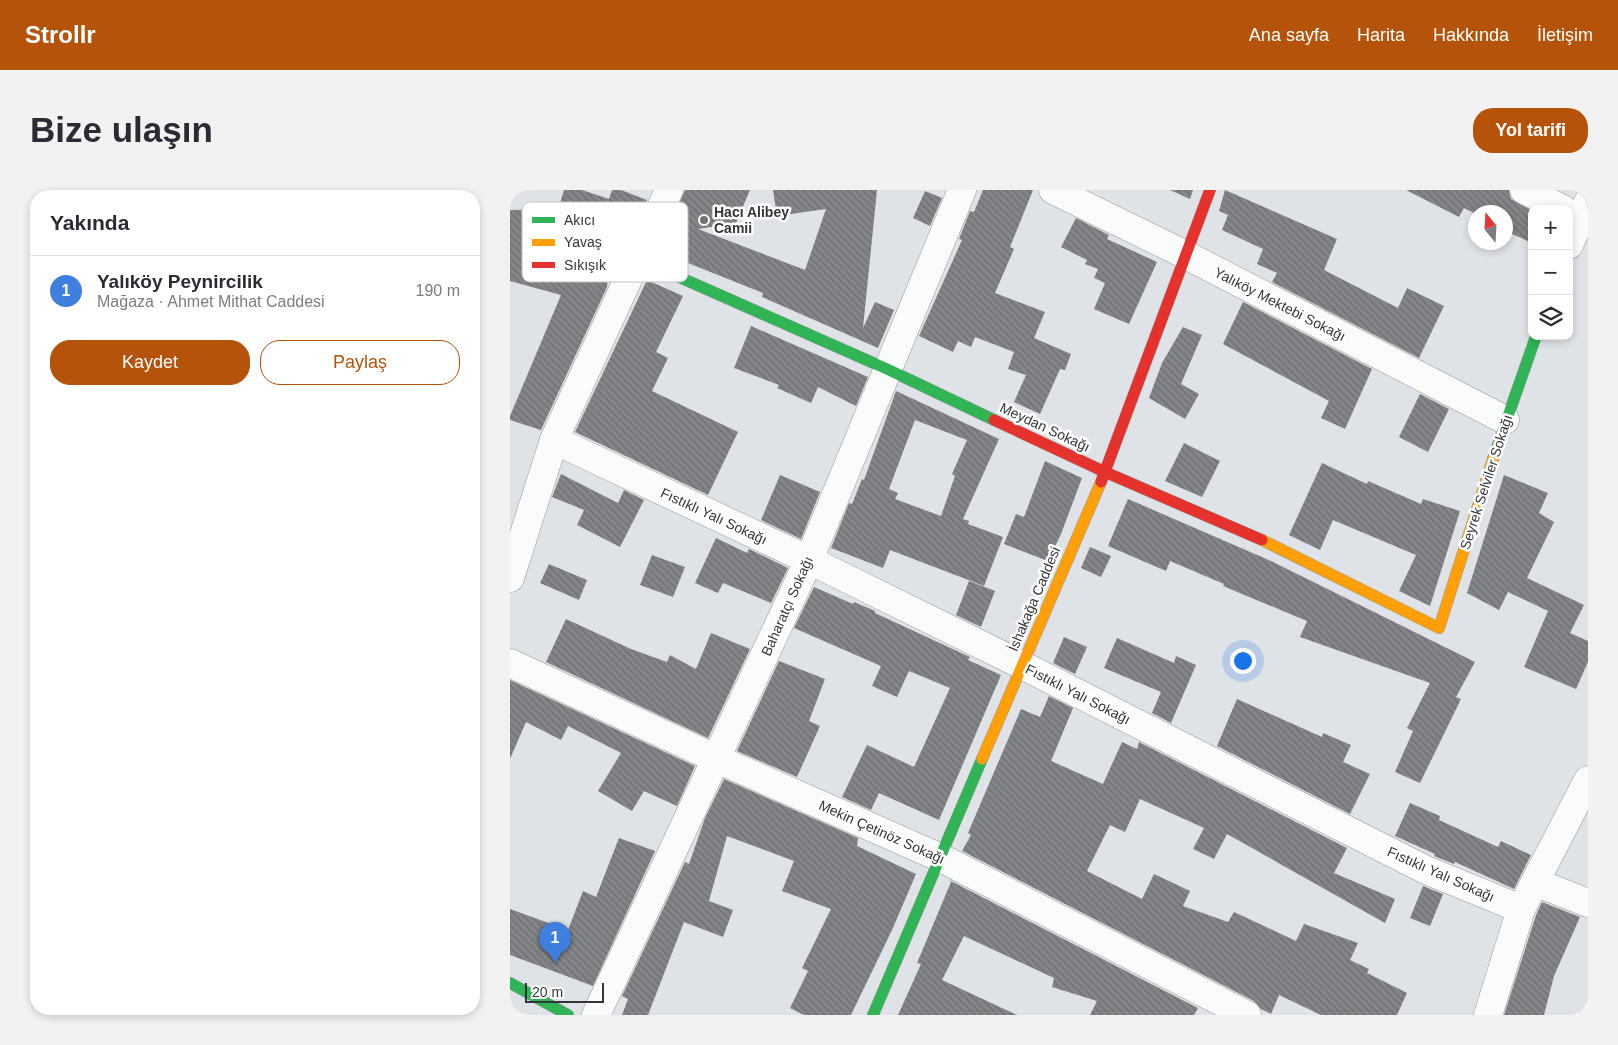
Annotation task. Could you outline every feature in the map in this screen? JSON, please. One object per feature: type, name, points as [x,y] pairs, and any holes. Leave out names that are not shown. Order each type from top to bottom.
[{"type":"street","points":[[663,202],[669,190]]},
{"type":"street","name":"Baharatçı Sokağı","points":[[596,1015],[809,560],[962,190]]},
{"type":"street","name":"Yalıköy Mektebi Sokağı","points":[[1053,190],[1505,420]]},
{"type":"street","name":"İshakağa Caddesi","points":[[873,1015],[1106,472],[1210,190]]},
{"type":"street","points":[[1524,190],[1575,210]]},
{"type":"street","name":"Meydan Sokağı","points":[[688,281],[888,369],[1106,472],[1278,547],[1438,628]]},
{"type":"street","points":[[510,578],[554,440],[625,282]]},
{"type":"street","name":"Seyrek Selviler Sokağı","points":[[1438,628],[1505,420],[1535,340]]},
{"type":"street","name":"Fıstıklı Yalı Sokağı","points":[[554,440],[809,560],[1022,665],[1426,870],[1521,909]]},
{"type":"street","name":"Mekin Çetinöz Sokağı","points":[[510,663],[717,759],[941,858],[1247,1015]]},
{"type":"street","points":[[1488,1015],[1521,909],[1588,780]]},
{"type":"street","points":[[1535,882],[1588,903]]},
{"type":"street","points":[[510,982],[568,1015]]},
{"type":"building","points":[[564,190],[582,190],[609,199],[612,190],[621,190],[647,200],[646,202],[560,202]]},
{"type":"building","points":[[685,190],[750,190],[736,223],[698,229],[805,270],[826,209],[777,216],[773,190],[877,190],[863,328],[875,302],[894,310],[878,348],[762,297],[763,293],[688,263],[688,202],[680,202]]},
{"type":"building","points":[[983,190],[1033,190],[1010,247],[1014,249],[995,293],[1045,312],[1034,338],[1071,354],[1065,370],[1060,369],[1040,414],[1014,402],[1026,375],[1008,369],[1014,352],[975,337],[971,347],[958,341],[953,352],[919,336],[962,240],[959,239],[970,211],[974,212]]},
{"type":"building","points":[[1170,190],[1193,190],[1190,199]]},
{"type":"building","points":[[1225,190],[1337,239],[1324,270],[1398,308],[1407,288],[1444,306],[1419,358],[1272,282],[1277,273],[1257,264],[1263,249],[1222,230],[1228,215],[1219,211]]},
{"type":"building","points":[[1406,190],[1509,190],[1511,199],[1528,209],[1528,241],[1513,234],[1513,205],[1468,205],[1468,210],[1464,208],[1459,217]]},
{"type":"building","points":[[925,191],[942,198],[930,226],[913,218]]},
{"type":"building","points":[[510,210],[522,210],[522,282],[607,282],[607,287],[541,430],[510,420],[510,416],[561,295],[510,281]]},
{"type":"building","points":[[1076,218],[1109,235],[1107,239],[1157,262],[1129,324],[1094,309],[1105,283],[1094,278],[1098,269],[1085,264],[1087,260],[1061,247]]},
{"type":"building","points":[[646,282],[652,282],[683,296],[656,352],[668,358],[652,391],[738,432],[708,495],[575,432]]},
{"type":"building","points":[[1243,302],[1372,369],[1345,429],[1321,418],[1329,401],[1223,344]]},
{"type":"building","points":[[751,326],[868,377],[856,406],[818,387],[811,403],[777,388],[779,385],[734,368]]},
{"type":"building","points":[[1183,327],[1202,335],[1181,384],[1199,394],[1185,419],[1149,398],[1162,363]]},
{"type":"building","points":[[896,391],[999,439],[963,519],[969,521],[968,524],[1003,537],[984,586],[890,550],[883,568],[831,548],[849,503],[852,504],[862,479],[864,480]],"holes":[[[915,420],[967,440],[952,474],[955,476],[941,516],[895,499],[898,493],[889,489]]]},
{"type":"building","points":[[1420,394],[1449,409],[1428,452],[1399,437]]},
{"type":"building","points":[[1184,443],[1220,461],[1202,497],[1165,481]]},
{"type":"building","points":[[1045,461],[1082,478],[1061,534],[1048,561],[1004,544],[1016,514],[1024,517]]},
{"type":"building","points":[[1322,463],[1367,484],[1368,481],[1421,504],[1423,499],[1460,511],[1430,606],[1399,591],[1416,555],[1333,520],[1320,550],[1289,535]]},
{"type":"building","points":[[561,474],[618,503],[624,490],[644,500],[620,547],[577,525],[584,510],[552,497]]},
{"type":"building","points":[[780,475],[820,492],[801,539],[761,520]]},
{"type":"building","points":[[1504,475],[1548,493],[1539,513],[1554,522],[1527,578],[1584,605],[1570,633],[1588,641],[1588,662],[1576,689],[1524,667],[1548,611],[1508,592],[1499,610],[1467,593]]},
{"type":"building","points":[[1128,499],[1271,561],[1475,662],[1456,697],[1461,699],[1420,783],[1395,772],[1413,731],[1407,728],[1430,683],[1300,637],[1307,621],[1223,586],[1224,584],[1170,561],[1166,571],[1108,546]]},
{"type":"building","points":[[716,538],[747,553],[749,549],[788,568],[771,603],[723,583],[718,593],[695,583]]},
{"type":"building","points":[[1090,547],[1111,556],[1101,577],[1081,568]]},
{"type":"building","points":[[652,555],[685,567],[673,597],[640,585]]},
{"type":"building","points":[[549,564],[587,580],[579,600],[540,583]]},
{"type":"building","points":[[969,581],[995,591],[981,627],[956,615]]},
{"type":"building","points":[[814,587],[853,604],[854,602],[875,611],[875,613],[970,657],[968,660],[1001,675],[939,820],[879,793],[871,810],[842,797],[867,745],[914,767],[950,688],[909,671],[897,697],[872,686],[881,666],[794,628]]},
{"type":"building","points":[[566,619],[631,649],[667,662],[670,655],[696,669],[711,633],[750,649],[708,738],[546,662]]},
{"type":"building","points":[[1064,637],[1087,647],[1075,674],[1053,663]]},
{"type":"building","points":[[1117,638],[1174,663],[1176,656],[1196,665],[1171,723],[1152,713],[1161,692],[1104,668]]},
{"type":"building","points":[[779,661],[825,679],[809,721],[820,726],[797,777],[737,751]]},
{"type":"building","points":[[510,680],[695,766],[677,806],[644,791],[632,811],[598,791],[621,753],[568,726],[561,740],[526,722],[510,759]]},
{"type":"building","points":[[1049,696],[1073,708],[1051,761],[1103,784],[1122,742],[1137,749],[1139,742],[1347,848],[1334,873],[1395,899],[1385,923],[1227,834],[1214,859],[1193,849],[1204,828],[1140,799],[1125,832],[1110,825],[1087,871],[1142,899],[1154,874],[1190,891],[1183,906],[1228,922],[1234,912],[1296,941],[1304,924],[1358,943],[1350,960],[1369,969],[1367,973],[1407,993],[1397,1015],[1321,1015],[1279,995],[1271,1014],[1261,1009],[1254,1001],[962,851],[971,835],[968,833],[1021,709],[1040,717]]},
{"type":"building","points":[[1237,699],[1322,737],[1323,733],[1351,745],[1343,762],[1370,774],[1350,814],[1217,746]]},
{"type":"building","points":[[724,779],[858,838],[857,846],[916,874],[892,930],[851,1015],[804,1015],[790,1008],[808,971],[802,968],[831,909],[782,891],[794,861],[727,836],[709,901],[733,910],[723,937],[684,922],[648,1015],[622,1015],[628,999],[622,996],[685,862],[689,864],[705,818]]},
{"type":"building","points":[[1410,803],[1440,816],[1439,820],[1498,847],[1501,841],[1531,855],[1514,889],[1455,862],[1454,864],[1434,856],[1435,854],[1395,836]]},
{"type":"building","points":[[619,838],[655,851],[593,986],[510,955],[510,909],[568,930],[583,891],[596,897]]},
{"type":"building","points":[[949,880],[1198,1008],[1194,1015],[1090,1015],[1097,1001],[1052,987],[1054,978],[964,936],[942,980],[1017,1015],[898,1015],[921,964],[917,963],[951,882]]},
{"type":"building","points":[[1423,886],[1443,894],[1430,926],[1410,918]]},
{"type":"building","points":[[1542,902],[1580,917],[1554,976],[1544,1015],[1504,1015],[1536,915]]},
{"type":"traffic: fast","points":[[688,281],[887,369],[994,420]]},
{"type":"traffic: fast","points":[[1493,459],[1535,340]]},
{"type":"traffic: fast","points":[[873,1015],[982,759]]},
{"type":"traffic: fast","points":[[510,983],[568,1015]]},
{"type":"traffic: slow","points":[[1262,540],[1439,628],[1493,459]]},
{"type":"traffic: slow","points":[[982,759],[1101,482]]},
{"type":"traffic: jam","points":[[1101,482],[1210,190]]},
{"type":"traffic: jam","points":[[994,420],[1105,472],[1262,540]]},
{"type":"place","name":"Hacı Alibey Camii","points":[[704,220]]},
{"type":"place","name":"Yalıköy Peynircilik","points":[[555,963]]}]
